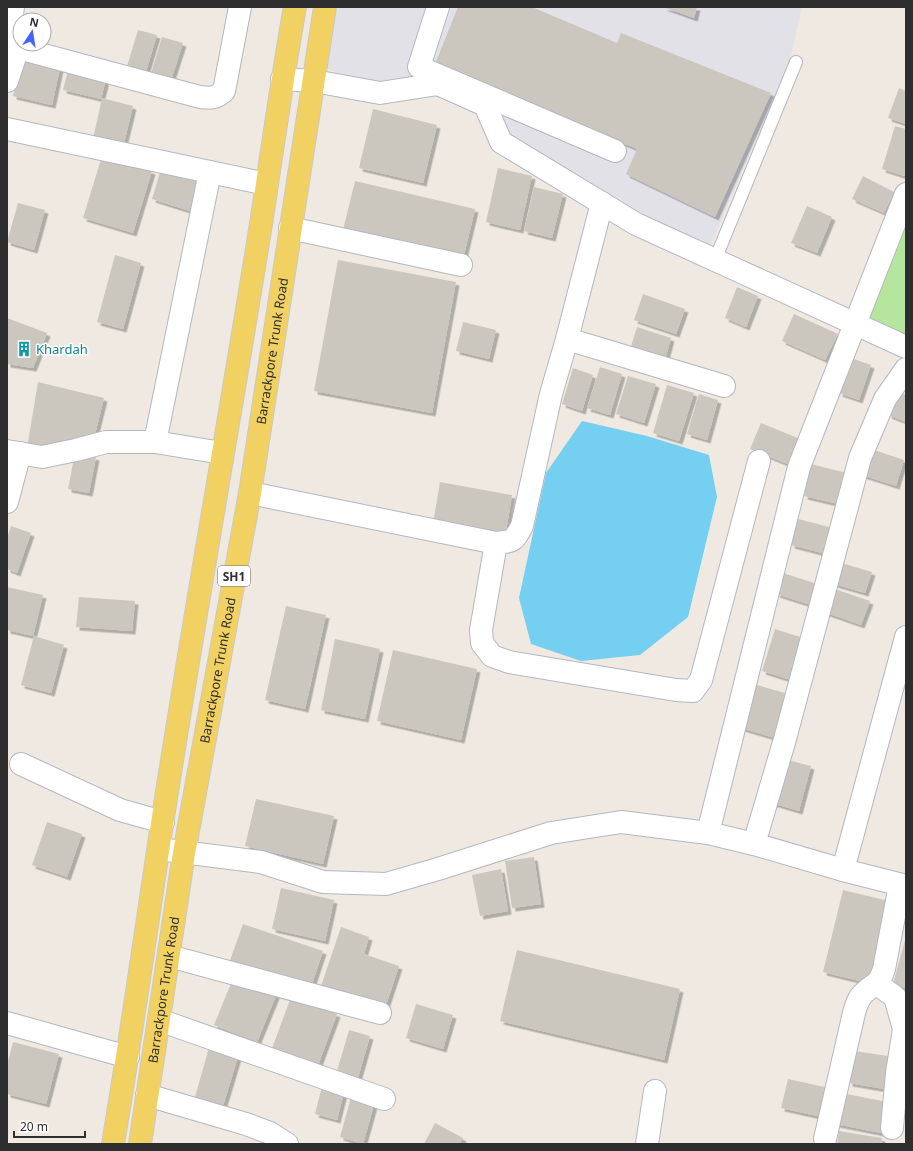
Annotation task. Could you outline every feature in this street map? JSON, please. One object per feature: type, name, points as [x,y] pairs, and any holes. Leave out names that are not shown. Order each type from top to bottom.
[{"type":"main road","name":"Barrackpore Trunk Road","points":[[113,1144],[128,1057],[162,822],[267,184],[282,79],[295,7]]},
{"type":"main road","name":"Barrackpore Trunk Road","points":[[140,1144],[184,853],[250,493],[325,7]]},
{"type":"street","points":[[33,52],[200,97],[211,98],[218,96],[224,91],[240,7]]},
{"type":"street","points":[[438,7],[419,66],[615,151]]},
{"type":"street","points":[[12,14],[10,29],[12,42]]},
{"type":"street","points":[[7,81],[17,52]]},
{"type":"street","points":[[282,79],[314,81],[380,93],[438,84],[484,105],[501,142],[636,224],[906,347]]},
{"type":"street","points":[[7,129],[267,184]]},
{"type":"street","points":[[155,442],[210,172]]},
{"type":"street","points":[[708,833],[799,467],[906,194]]},
{"type":"street","points":[[250,493],[496,543],[510,542],[516,537],[522,526],[551,394],[567,339],[602,203]]},
{"type":"street","points":[[290,228],[461,265]]},
{"type":"street","points":[[567,339],[724,386]]},
{"type":"street","points":[[754,844],[785,739],[860,458],[885,399],[906,369]]},
{"type":"street","points":[[7,502],[13,452],[42,457],[106,442],[155,442],[222,453]]},
{"type":"street","points":[[496,543],[481,630],[482,643],[492,656],[509,662],[676,690],[693,691],[701,680],[759,461]]},
{"type":"street","points":[[843,870],[906,637]]},
{"type":"street","points":[[21,764],[120,810],[162,822]]},
{"type":"street","points":[[159,849],[261,862],[324,882],[386,884],[550,833],[621,822],[708,833],[754,844],[903,886],[881,980],[863,994],[857,1003],[825,1139]]},
{"type":"street","points":[[169,956],[380,1014]]},
{"type":"street","points":[[877,984],[895,997],[904,1029],[897,1073],[892,1128]]},
{"type":"street","points":[[159,1020],[384,1099]]},
{"type":"street","points":[[7,1024],[128,1057]]},
{"type":"street","points":[[647,1144],[654,1091]]},
{"type":"street","points":[[147,1095],[270,1132],[287,1144]]},
{"type":"lane","points":[[714,260],[796,62]]},
{"type":"shaded area","points":[[320,7],[802,7],[790,60],[709,249],[629,211],[509,138],[433,76],[376,86],[320,66]]},
{"type":"green space","points":[[906,218],[906,339],[866,322]]},
{"type":"water","points":[[582,421],[647,436],[709,455],[717,497],[688,617],[640,655],[581,661],[531,644],[519,598],[546,473]]},
{"type":"building","points":[[458,7],[532,7],[617,43],[621,33],[771,93],[715,217],[626,174],[637,149],[435,64]]},
{"type":"building","points":[[663,7],[697,7],[694,18]]},
{"type":"building","points":[[138,30],[157,35],[144,78],[125,73]]},
{"type":"building","points":[[162,37],[183,43],[169,86],[149,80]]},
{"type":"building","points":[[21,59],[60,68],[52,105],[13,96]]},
{"type":"building","points":[[68,70],[106,79],[101,99],[63,90]]},
{"type":"building","points":[[899,88],[906,91],[906,124],[888,118]]},
{"type":"building","points":[[102,98],[133,106],[123,147],[93,139]]},
{"type":"building","points":[[373,109],[437,125],[423,183],[359,168]]},
{"type":"building","points":[[895,126],[906,129],[906,167],[904,176],[882,169]]},
{"type":"building","points":[[102,156],[152,171],[133,233],[83,218]]},
{"type":"building","points":[[498,168],[532,176],[520,230],[486,222]]},
{"type":"building","points":[[161,169],[202,182],[193,212],[152,199]]},
{"type":"building","points":[[863,176],[894,192],[884,213],[852,199]]},
{"type":"building","points":[[355,181],[475,209],[463,259],[343,230]]},
{"type":"building","points":[[534,187],[563,194],[552,238],[524,231]]},
{"type":"building","points":[[18,203],[45,210],[34,250],[7,242]]},
{"type":"building","points":[[807,206],[832,217],[817,253],[791,243]]},
{"type":"building","points":[[115,255],[141,263],[123,329],[97,322]]},
{"type":"building","points":[[338,260],[456,282],[432,413],[314,391]]},
{"type":"building","points":[[737,287],[758,296],[746,327],[725,318]]},
{"type":"building","points":[[643,294],[685,309],[676,334],[634,320]]},
{"type":"building","points":[[794,314],[838,334],[825,360],[782,341]]},
{"type":"building","name":"Khardah","points":[[7,318],[47,333],[33,368],[7,364]]},
{"type":"building","points":[[463,322],[496,330],[489,359],[456,351]]},
{"type":"building","points":[[637,327],[671,338],[663,367],[628,356]]},
{"type":"building","points":[[851,358],[871,365],[859,400],[839,393]]},
{"type":"building","points":[[600,367],[622,374],[610,415],[587,408]]},
{"type":"building","points":[[573,368],[593,375],[582,411],[562,404]]},
{"type":"building","points":[[628,376],[656,384],[644,423],[616,414]]},
{"type":"building","points":[[38,382],[104,398],[94,438],[27,448]]},
{"type":"building","points":[[667,385],[694,393],[679,441],[653,433]]},
{"type":"building","points":[[897,392],[906,395],[906,422],[888,415]]},
{"type":"building","points":[[699,394],[718,400],[707,440],[687,434]]},
{"type":"building","points":[[761,423],[800,439],[790,465],[750,449]]},
{"type":"building","points":[[871,449],[904,460],[896,486],[862,475]]},
{"type":"building","points":[[75,453],[96,457],[89,493],[68,489]]},
{"type":"building","points":[[811,464],[847,473],[838,504],[804,496]]},
{"type":"building","points":[[440,482],[512,495],[505,537],[433,524]]},
{"type":"building","points":[[798,519],[833,528],[826,554],[791,545]]},
{"type":"building","points":[[11,526],[31,533],[17,573],[7,569],[7,538]]},
{"type":"building","points":[[838,562],[872,572],[865,593],[831,583]]},
{"type":"building","points":[[783,573],[817,584],[811,605],[776,594]]},
{"type":"building","points":[[7,587],[43,595],[33,636],[7,630]]},
{"type":"building","points":[[832,588],[870,601],[861,625],[824,612]]},
{"type":"building","points":[[79,597],[135,601],[132,631],[76,627]]},
{"type":"building","points":[[286,606],[326,615],[305,709],[265,700]]},
{"type":"building","points":[[775,629],[803,638],[791,680],[762,671]]},
{"type":"building","points":[[34,636],[64,645],[51,693],[21,685]]},
{"type":"building","points":[[335,639],[380,649],[365,719],[321,710]]},
{"type":"building","points":[[393,650],[477,669],[461,740],[377,721]]},
{"type":"building","points":[[754,684],[788,694],[775,738],[741,728]]},
{"type":"building","points":[[784,759],[811,766],[799,811],[772,803]]},
{"type":"building","points":[[256,799],[334,816],[323,864],[245,846]]},
{"type":"building","points":[[47,822],[82,834],[67,877],[32,865]]},
{"type":"building","points":[[534,857],[541,904],[512,908],[505,861]]},
{"type":"building","points":[[501,869],[508,911],[480,916],[472,875]]},
{"type":"building","points":[[281,888],[334,900],[325,941],[272,929]]},
{"type":"building","points":[[843,890],[893,902],[872,984],[823,972]]},
{"type":"building","points":[[243,924],[323,951],[310,990],[229,963]]},
{"type":"building","points":[[341,927],[369,937],[364,954],[399,966],[383,1014],[319,992]]},
{"type":"building","points":[[906,936],[906,988],[893,984]]},
{"type":"building","points":[[517,950],[680,989],[664,1060],[500,1021]]},
{"type":"building","points":[[234,976],[277,993],[257,1042],[214,1025]]},
{"type":"building","points":[[291,997],[337,1014],[317,1068],[271,1051]]},
{"type":"building","points":[[416,1004],[453,1015],[443,1049],[406,1038]]},
{"type":"building","points":[[349,1030],[370,1036],[358,1078],[337,1071]]},
{"type":"building","points":[[13,1042],[59,1054],[46,1104],[7,1094],[7,1065]]},
{"type":"building","points":[[210,1044],[239,1053],[221,1113],[193,1104]]},
{"type":"building","points":[[854,1051],[895,1057],[890,1090],[849,1083]]},
{"type":"building","points":[[788,1079],[829,1088],[822,1117],[781,1108]]},
{"type":"building","points":[[323,1082],[345,1088],[337,1120],[315,1114]]},
{"type":"building","points":[[842,1093],[892,1103],[886,1134],[836,1124]]},
{"type":"building","points":[[352,1094],[375,1101],[363,1144],[340,1137]]},
{"type":"building","points":[[435,1123],[463,1138],[460,1144],[424,1144]]},
{"type":"building","points":[[839,1131],[882,1138],[881,1144],[837,1144]]},
{"type":"place","name":"Khardah","points":[[24,349]]}]
